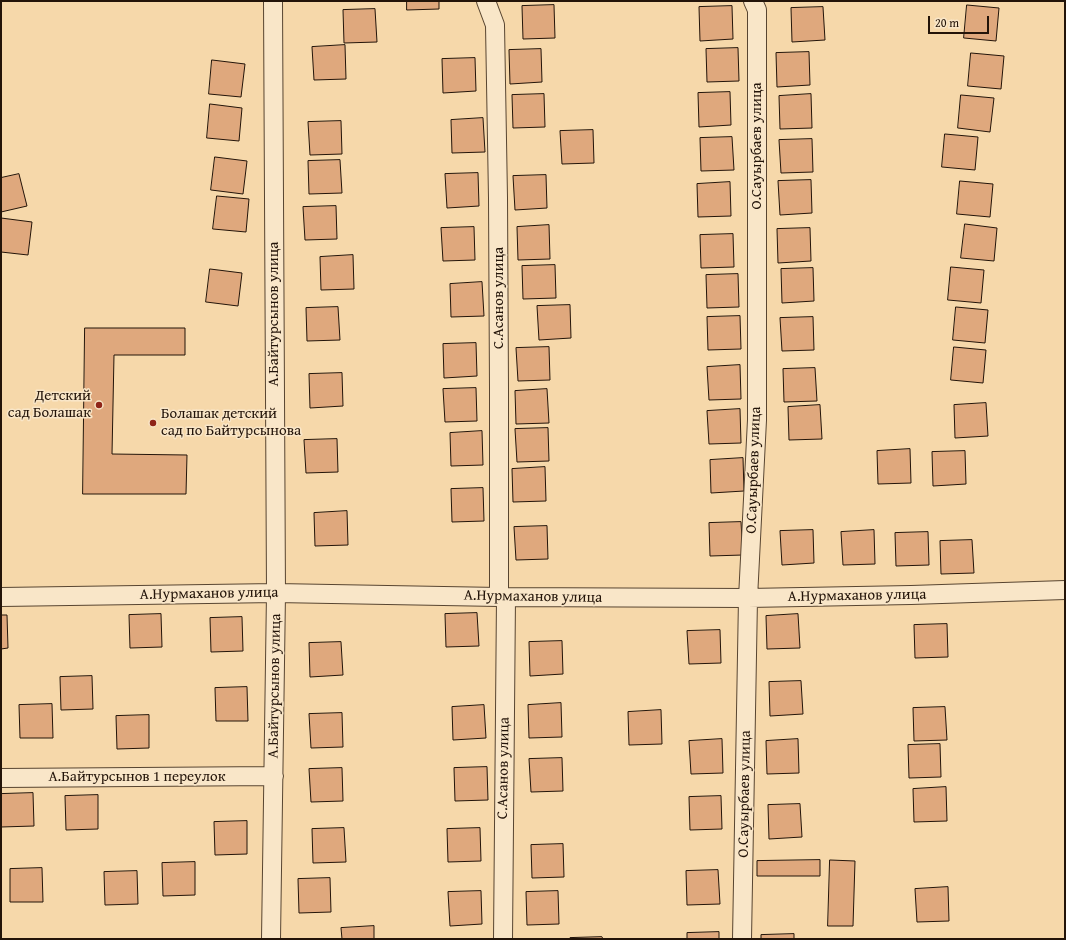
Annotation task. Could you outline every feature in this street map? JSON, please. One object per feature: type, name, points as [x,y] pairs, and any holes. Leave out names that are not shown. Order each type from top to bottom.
[{"type":"street","name":"А.Байтурсынов улица","points":[[271,939],[276,592],[273,1]]},
{"type":"street","name":"С.Асанов улица","points":[[486,1],[495,25],[502,597],[503,939]]},
{"type":"street","name":"О.Сауырбаев улица","points":[[742,939],[748,598],[757,420],[757,10],[753,1]]},
{"type":"street","name":"А.Нурмаханов улица","points":[[1,597],[276,592],[502,597],[748,598],[919,595],[1065,590]]},
{"type":"street","name":"А.Байтурсынов 1 переулок","points":[[1,778],[274,776]]},
{"type":"building","points":[[407,1],[439,1],[439,9],[407,10]]},
{"type":"building","points":[[554,5],[555,38],[523,39],[522,6]]},
{"type":"building","points":[[967,5],[999,8],[996,41],[964,38]]},
{"type":"building","points":[[732,6],[733,39],[700,41],[699,7]]},
{"type":"building","points":[[823,7],[825,40],[792,42],[791,8]]},
{"type":"building","points":[[375,9],[377,42],[344,43],[343,10]]},
{"type":"building","points":[[345,45],[346,79],[314,80],[312,47]]},
{"type":"building","points":[[738,48],[739,81],[707,82],[706,49]]},
{"type":"building","points":[[541,49],[542,82],[510,84],[509,50]]},
{"type":"building","points":[[809,52],[810,85],[777,87],[776,53]]},
{"type":"building","points":[[971,53],[1004,56],[1001,89],[968,86]]},
{"type":"building","points":[[475,58],[476,91],[443,93],[442,59]]},
{"type":"building","points":[[212,60],[245,64],[241,97],[209,94]]},
{"type":"building","points":[[730,92],[731,125],[699,127],[698,93]]},
{"type":"building","points":[[544,94],[545,127],[513,128],[512,95]]},
{"type":"building","points":[[811,94],[812,128],[780,129],[779,96]]},
{"type":"building","points":[[961,95],[994,98],[990,132],[958,128]]},
{"type":"building","points":[[210,104],[242,108],[239,141],[207,138]]},
{"type":"building","points":[[483,118],[485,152],[452,153],[451,120]]},
{"type":"building","points":[[341,121],[342,154],[310,155],[308,122]]},
{"type":"building","points":[[593,130],[594,163],[562,164],[560,131]]},
{"type":"building","points":[[945,134],[978,137],[975,170],[942,167]]},
{"type":"building","points":[[732,137],[734,170],[701,171],[700,138]]},
{"type":"building","points":[[812,139],[813,172],[781,173],[779,140]]},
{"type":"building","points":[[215,157],[247,161],[243,194],[211,190]]},
{"type":"building","points":[[340,160],[342,193],[309,194],[308,161]]},
{"type":"building","points":[[478,173],[479,206],[447,208],[445,174]]},
{"type":"building","points":[[19,174],[27,206],[1,212],[1,178]]},
{"type":"building","points":[[546,175],[547,208],[515,210],[513,176]]},
{"type":"building","points":[[811,180],[812,213],[780,215],[778,181]]},
{"type":"building","points":[[960,181],[993,184],[990,217],[957,214]]},
{"type":"building","points":[[730,182],[731,216],[698,217],[697,184]]},
{"type":"building","points":[[217,196],[249,199],[246,232],[213,229]]},
{"type":"building","points":[[336,206],[337,239],[305,240],[303,207]]},
{"type":"building","points":[[1,218],[32,222],[28,255],[1,252]]},
{"type":"building","points":[[965,224],[997,228],[994,261],[961,258]]},
{"type":"building","points":[[549,225],[550,259],[518,260],[517,227]]},
{"type":"building","points":[[474,227],[475,260],[443,261],[441,228]]},
{"type":"building","points":[[810,228],[811,261],[778,263],[777,229]]},
{"type":"building","points":[[733,234],[734,267],[701,268],[700,235]]},
{"type":"building","points":[[353,255],[354,289],[321,290],[320,257]]},
{"type":"building","points":[[555,265],[556,298],[523,299],[522,266]]},
{"type":"building","points":[[951,267],[984,270],[981,303],[948,300]]},
{"type":"building","points":[[813,268],[814,301],[782,303],[781,269]]},
{"type":"building","points":[[210,269],[242,273],[238,306],[206,302]]},
{"type":"building","points":[[738,274],[739,307],[707,308],[706,275]]},
{"type":"building","points":[[482,282],[484,316],[451,317],[450,284]]},
{"type":"building","points":[[570,305],[571,338],[539,340],[537,306]]},
{"type":"building","points":[[338,307],[340,340],[307,341],[306,308]]},
{"type":"building","points":[[956,307],[988,310],[985,343],[953,340]]},
{"type":"building","points":[[740,316],[741,349],[708,350],[707,317]]},
{"type":"building","points":[[813,317],[814,350],[782,351],[780,318]]},
{"type":"building","name":"Детский сад Болашак","points":[[85,328],[185,328],[185,355],[114,355],[112,454],[187,455],[186,494],[83,494]]},
{"type":"building","points":[[476,343],[477,376],[444,378],[443,344]]},
{"type":"building","points":[[549,347],[550,380],[518,381],[516,348]]},
{"type":"building","points":[[954,347],[986,350],[983,383],[951,380]]},
{"type":"building","points":[[740,365],[741,399],[709,400],[707,367]]},
{"type":"building","points":[[815,368],[817,401],[784,402],[783,369]]},
{"type":"building","points":[[342,373],[343,406],[310,408],[309,374]]},
{"type":"building","points":[[476,388],[477,421],[445,422],[443,389]]},
{"type":"building","points":[[547,389],[549,423],[516,424],[515,391]]},
{"type":"building","points":[[986,403],[988,436],[955,438],[954,405]]},
{"type":"building","points":[[820,405],[822,439],[789,440],[788,407]]},
{"type":"building","points":[[740,409],[741,443],[709,444],[707,411]]},
{"type":"building","points":[[548,428],[549,461],[517,462],[515,429]]},
{"type":"building","points":[[482,431],[483,465],[451,466],[450,433]]},
{"type":"building","points":[[337,439],[338,472],[306,473],[304,440]]},
{"type":"building","points":[[910,449],[911,483],[878,484],[877,451]]},
{"type":"building","points":[[965,451],[966,484],[933,486],[932,452]]},
{"type":"building","points":[[743,458],[744,491],[711,493],[710,460]]},
{"type":"building","points":[[545,467],[546,501],[513,502],[512,469]]},
{"type":"building","points":[[483,488],[484,521],[452,522],[451,489]]},
{"type":"building","points":[[347,511],[348,545],[315,546],[314,513]]},
{"type":"building","points":[[741,522],[743,555],[710,556],[709,523]]},
{"type":"building","points":[[547,526],[548,559],[516,560],[514,527]]},
{"type":"building","points":[[813,530],[814,563],[782,565],[780,531]]},
{"type":"building","points":[[874,530],[875,564],[843,565],[841,532]]},
{"type":"building","points":[[928,532],[929,565],[896,566],[895,533]]},
{"type":"building","points":[[972,540],[974,573],[941,574],[940,541]]},
{"type":"building","points":[[477,613],[479,646],[446,647],[445,614]]},
{"type":"building","points":[[161,614],[162,647],[130,648],[129,615]]},
{"type":"building","points":[[798,614],[800,648],[767,649],[766,616]]},
{"type":"building","points":[[1,615],[7,615],[8,648],[1,649]]},
{"type":"building","points":[[242,617],[243,651],[211,652],[210,618]]},
{"type":"building","points":[[947,624],[948,657],[915,658],[914,625]]},
{"type":"building","points":[[720,630],[721,663],[689,664],[687,631]]},
{"type":"building","points":[[562,641],[563,674],[530,676],[529,642]]},
{"type":"building","points":[[341,642],[343,675],[310,677],[309,643]]},
{"type":"building","points":[[92,676],[93,709],[61,710],[60,677]]},
{"type":"building","points":[[801,681],[803,714],[770,716],[769,682]]},
{"type":"building","points":[[247,687],[248,721],[216,721],[215,688]]},
{"type":"building","points":[[561,703],[562,737],[529,738],[528,705]]},
{"type":"building","points":[[52,704],[53,738],[20,738],[19,705]]},
{"type":"building","points":[[484,705],[486,738],[453,740],[452,707]]},
{"type":"building","points":[[945,707],[947,740],[914,741],[913,708]]},
{"type":"building","points":[[661,710],[662,744],[629,745],[628,712]]},
{"type":"building","points":[[342,713],[343,747],[311,748],[309,714]]},
{"type":"building","points":[[149,715],[149,748],[117,749],[116,716]]},
{"type":"building","points":[[722,739],[723,773],[691,774],[689,741]]},
{"type":"building","points":[[798,739],[799,773],[767,774],[766,741]]},
{"type":"building","points":[[940,744],[941,777],[909,778],[908,745]]},
{"type":"building","points":[[562,758],[563,791],[531,792],[529,759]]},
{"type":"building","points":[[487,767],[488,800],[455,801],[454,768]]},
{"type":"building","points":[[342,768],[343,801],[311,802],[309,769]]},
{"type":"building","points":[[946,787],[947,821],[914,822],[913,789]]},
{"type":"building","points":[[33,793],[34,826],[1,827],[1,794]]},
{"type":"building","points":[[98,795],[98,829],[66,830],[65,796]]},
{"type":"building","points":[[721,796],[722,829],[690,830],[689,797]]},
{"type":"building","points":[[800,804],[802,837],[769,839],[768,805]]},
{"type":"building","points":[[247,821],[247,854],[215,855],[214,822]]},
{"type":"building","points":[[344,828],[346,862],[313,863],[312,829]]},
{"type":"building","points":[[480,828],[481,861],[448,862],[447,829]]},
{"type":"building","points":[[563,844],[564,877],[532,878],[531,845]]},
{"type":"building","points":[[820,860],[820,876],[757,876],[757,861]]},
{"type":"building","points":[[830,860],[855,861],[853,926],[828,926]]},
{"type":"building","points":[[195,862],[195,895],[163,896],[162,863]]},
{"type":"building","points":[[42,868],[43,902],[10,902],[10,869]]},
{"type":"building","points":[[718,870],[720,904],[687,905],[686,871]]},
{"type":"building","points":[[137,871],[138,904],[105,905],[104,872]]},
{"type":"building","points":[[330,878],[331,912],[299,913],[298,879]]},
{"type":"building","points":[[948,887],[949,921],[917,922],[915,889]]},
{"type":"building","points":[[481,891],[482,924],[450,926],[448,892]]},
{"type":"building","points":[[558,891],[559,924],[527,925],[526,892]]},
{"type":"building","points":[[374,926],[374,939],[342,939],[341,928]]},
{"type":"building","points":[[719,932],[719,939],[687,939],[687,933]]},
{"type":"building","points":[[794,934],[794,939],[761,939],[761,935]]},
{"type":"building","points":[[602,937],[603,939],[570,939],[570,938]]},
{"type":"place","name":"Детский сад Болашак","points":[[99,405]]},
{"type":"place","name":"Болашак детский сад по Байтурсынова","points":[[153,423]]}]
